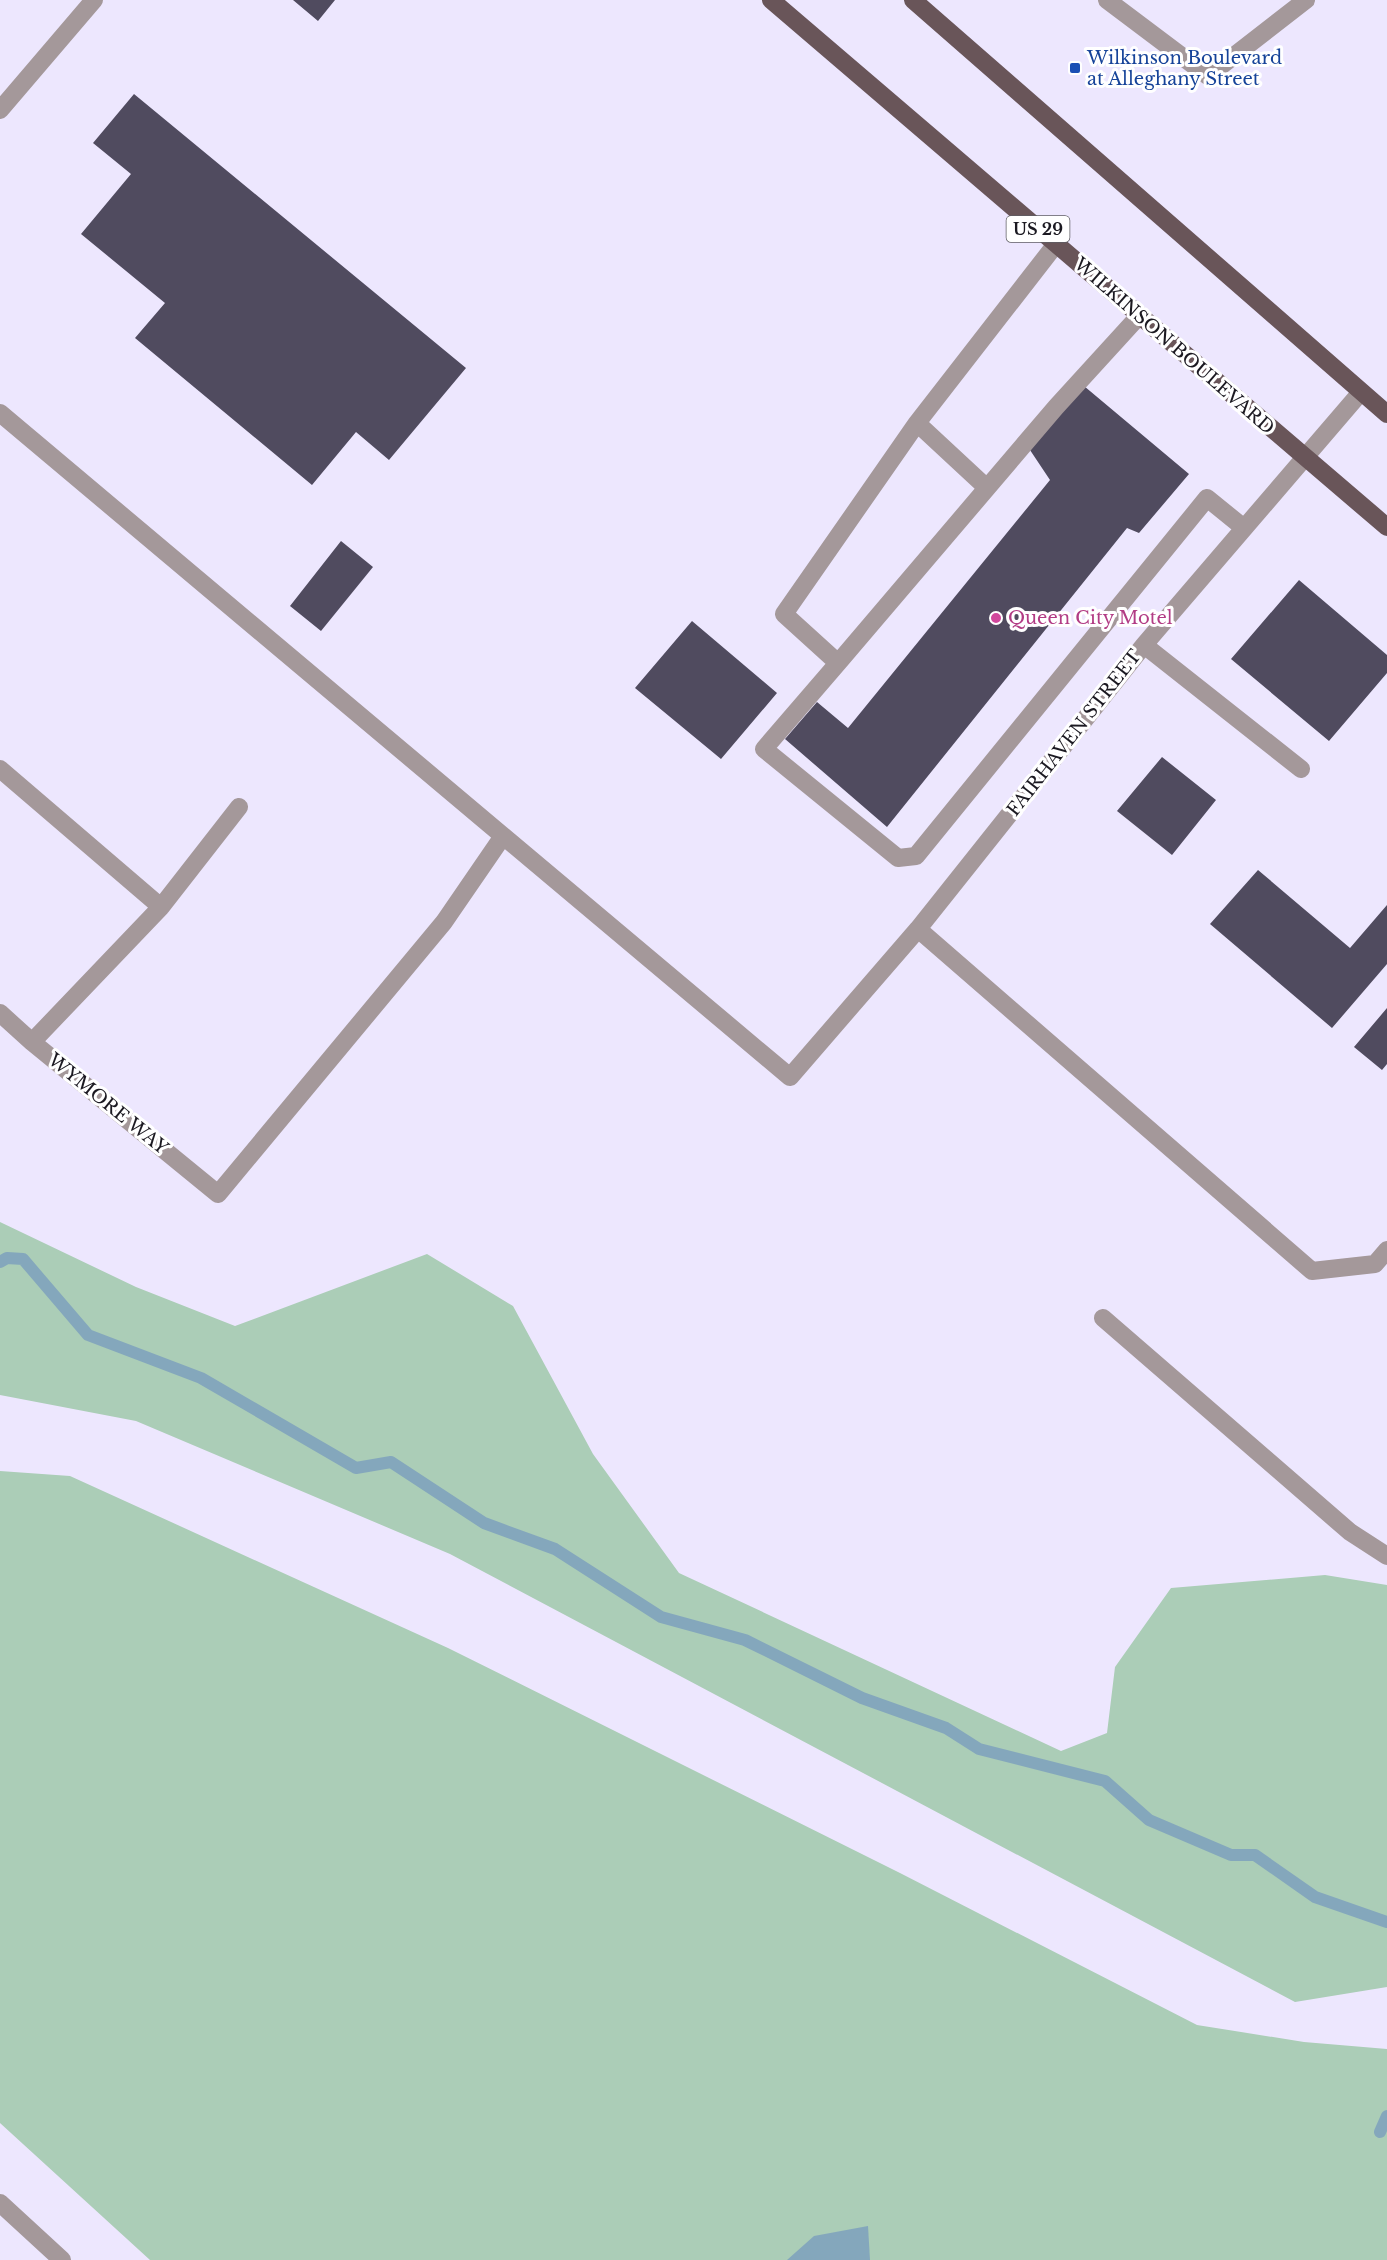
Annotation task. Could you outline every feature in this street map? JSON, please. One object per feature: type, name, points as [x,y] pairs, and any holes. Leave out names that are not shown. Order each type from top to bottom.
[{"type":"main road","name":"WILKINSON BOULEVARD","points":[[771,0],[1138,316],[1387,526]]},
{"type":"main road","points":[[913,0],[1387,414]]},
{"type":"street","points":[[0,110],[94,0]]},
{"type":"street","points":[[1107,0],[1208,76],[1306,0]]},
{"type":"street","points":[[838,663],[784,614],[917,423],[1056,244]]},
{"type":"street","points":[[1138,316],[987,488],[764,749],[898,858],[916,856],[1207,498],[1244,528]]},
{"type":"street","name":"FAIRHAVEN STREET","points":[[503,836],[790,1077],[918,929],[1144,645],[1361,392]]},
{"type":"street","points":[[0,412],[503,836]]},
{"type":"street","points":[[917,423],[987,488]]},
{"type":"street","points":[[1144,645],[1301,769]]},
{"type":"street","points":[[0,769],[161,907]]},
{"type":"street","points":[[32,1042],[161,907],[239,807]]},
{"type":"street","name":"WYMORE WAY","points":[[0,1013],[32,1042],[218,1194],[444,922],[503,836]]},
{"type":"street","points":[[918,929],[1312,1271],[1375,1264],[1387,1250]]},
{"type":"street","points":[[1103,1318],[1350,1532],[1387,1556]]},
{"type":"street","points":[[0,2203],[62,2260]]},
{"type":"green space","points":[[0,1222],[136,1287],[235,1326],[427,1254],[513,1306],[593,1454],[679,1573],[1061,1751],[1107,1733],[1115,1667],[1171,1588],[1325,1575],[1387,1585],[1387,1987],[1295,2002],[450,1554],[136,1421],[0,1395]]},
{"type":"green space","points":[[0,1471],[70,1476],[448,1648],[900,1873],[1197,2025],[1304,2042],[1387,2049],[1387,2260],[150,2260],[0,2123]]},
{"type":"water","points":[[868,2226],[870,2260],[787,2260],[814,2236]]},
{"type":"building","points":[[293,0],[335,0],[318,21]]},
{"type":"building","points":[[134,94],[466,368],[389,460],[356,432],[312,485],[135,338],[165,303],[81,234],[131,174],[93,143]]},
{"type":"building","name":"Queen City Motel","points":[[1084,386],[1189,474],[1139,533],[1127,528],[887,827],[785,739],[817,702],[848,728],[1050,480],[1030,450]]},
{"type":"building","points":[[341,541],[373,567],[321,631],[290,606]]},
{"type":"building","points":[[1299,580],[1387,655],[1387,673],[1329,741],[1231,659]]},
{"type":"building","points":[[692,621],[777,693],[721,759],[635,688]]},
{"type":"building","points":[[1162,757],[1216,800],[1172,855],[1117,811]]},
{"type":"building","points":[[1258,870],[1350,948],[1387,905],[1387,964],[1332,1028],[1210,924]]},
{"type":"building","points":[[1387,1008],[1387,1064],[1382,1070],[1354,1047]]},
{"type":"waterway","points":[[0,1262],[7,1258],[23,1259],[88,1335],[201,1378],[356,1468],[391,1462],[484,1523],[555,1549],[661,1617],[745,1640],[862,1698],[946,1728],[979,1749],[1105,1781],[1149,1820],[1231,1855],[1255,1855],[1315,1897],[1387,1922]]},
{"type":"waterway","points":[[1380,2132],[1387,2116]]},
{"type":"place","name":"Wilkinson Boulevard at Alleghany Street","points":[[1075,68]]},
{"type":"place","name":"Queen City Motel","points":[[996,618]]}]
